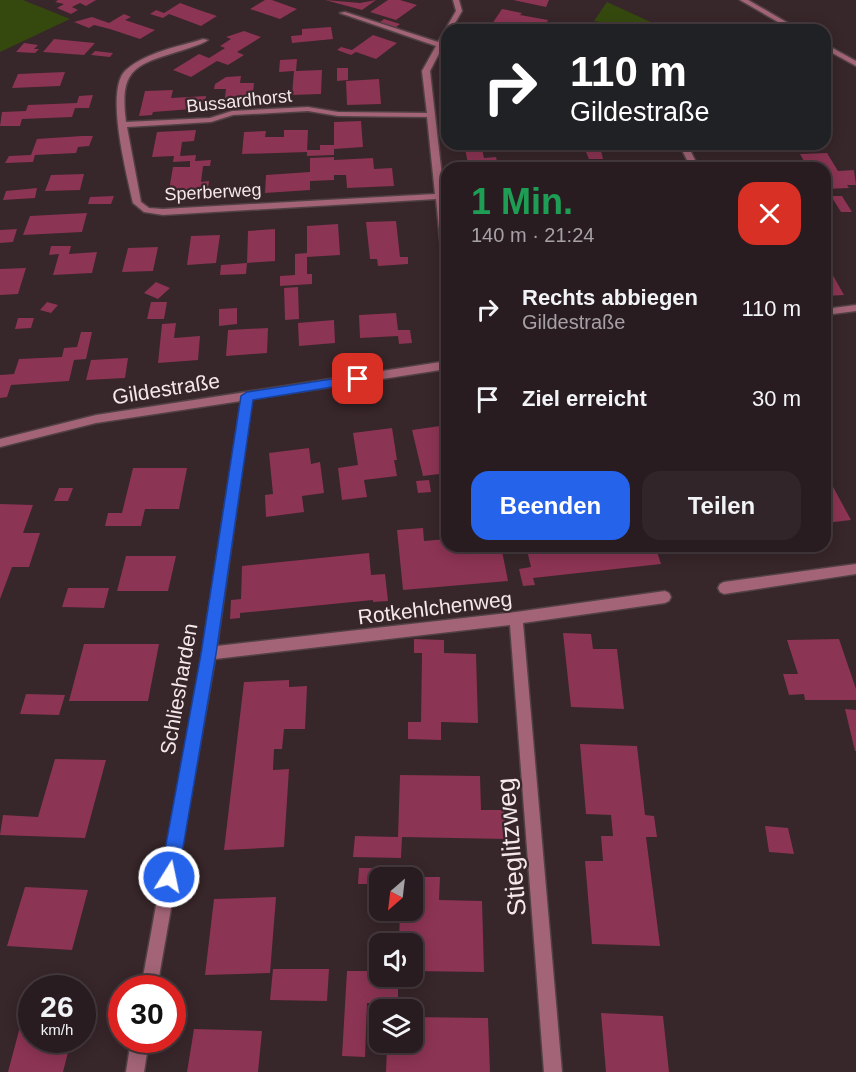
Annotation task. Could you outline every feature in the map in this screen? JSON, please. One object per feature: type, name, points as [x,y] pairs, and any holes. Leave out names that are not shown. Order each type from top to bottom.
[{"type":"street","points":[[451,24],[459,11],[456,0]]},
{"type":"street","points":[[743,0],[786,24]]},
{"type":"street","points":[[343,13],[439,45]]},
{"type":"street","name":"Sperberweg","points":[[205,40],[137,66],[124,76],[121,85],[122,125],[137,203],[147,210],[163,213],[438,196]]},
{"type":"street","points":[[441,42],[426,71],[441,217]]},
{"type":"street","points":[[831,49],[856,63]]},
{"type":"street","name":"Bussardhorst","points":[[122,125],[211,120],[232,113],[308,109],[338,114],[429,114]]},
{"type":"street","points":[[831,311],[856,308]]},
{"type":"street","name":"Gildestraße","points":[[0,443],[96,419],[441,366]]},
{"type":"street","name":"Schliesharden","points":[[151,975],[209,654],[247,396]]},
{"type":"street","points":[[724,588],[856,569]]},
{"type":"street","name":"Rotkehlchenweg","points":[[209,654],[516,618],[665,597]]},
{"type":"street","name":"Stieglitzweg","points":[[516,618],[553,1072]]},
{"type":"street","points":[[135,1072],[138,1053]]},
{"type":"green space","points":[[0,0],[23,0],[70,19],[0,52]]},
{"type":"green space","points":[[607,2],[655,24],[611,24],[594,21]]},
{"type":"building","points":[[58,0],[96,0],[86,6],[80,3],[72,7],[78,10],[71,14],[57,8],[64,4],[55,2]]},
{"type":"building","points":[[265,0],[272,0],[297,9],[280,19],[250,9]]},
{"type":"building","points":[[325,0],[360,3],[376,0],[362,10]]},
{"type":"building","points":[[388,0],[400,0],[417,5],[396,20],[370,12]]},
{"type":"building","points":[[513,0],[549,0],[546,7]]},
{"type":"building","points":[[180,3],[217,16],[201,26],[169,14],[163,18],[150,14],[156,10],[164,13]]},
{"type":"building","points":[[502,9],[548,20],[546,24],[492,24]]},
{"type":"building","points":[[124,14],[131,17],[125,20],[155,30],[140,39],[110,29],[94,25],[89,28],[74,22],[92,17],[109,23]]},
{"type":"building","points":[[384,19],[400,24],[395,28],[379,23]]},
{"type":"building","points":[[331,27],[333,39],[292,43],[291,36],[302,35],[302,29]]},
{"type":"building","points":[[244,31],[261,37],[237,52],[244,55],[228,65],[217,61],[191,77],[173,70],[199,54],[209,58],[225,48],[220,46],[231,39],[226,37]]},
{"type":"building","points":[[373,35],[397,43],[376,59],[356,52],[351,55],[337,50],[341,47],[352,50]]},
{"type":"building","points":[[54,39],[95,43],[84,55],[43,52]]},
{"type":"building","points":[[24,43],[38,45],[34,49],[39,49],[35,53],[16,52]]},
{"type":"building","points":[[95,51],[113,53],[110,57],[91,55]]},
{"type":"building","points":[[297,59],[296,71],[322,70],[321,94],[292,95],[294,71],[279,72],[280,60]]},
{"type":"building","points":[[337,68],[348,68],[348,80],[337,81]]},
{"type":"building","points":[[65,72],[60,86],[12,88],[18,74]]},
{"type":"building","points":[[241,76],[240,83],[254,83],[252,103],[224,105],[226,89],[214,89],[215,84],[226,77]]},
{"type":"building","points":[[379,79],[381,104],[347,105],[346,81]]},
{"type":"building","points":[[173,90],[171,98],[206,96],[204,108],[153,112],[152,115],[139,116],[145,91]]},
{"type":"building","points":[[93,95],[89,108],[75,108],[72,117],[22,119],[20,126],[0,126],[2,112],[26,111],[28,105],[77,103],[79,96]]},
{"type":"building","points":[[361,121],[363,147],[334,149],[334,155],[307,156],[307,150],[320,150],[320,145],[334,145],[334,122]]},
{"type":"building","points":[[196,130],[194,141],[182,142],[180,156],[196,155],[195,161],[211,160],[210,166],[203,166],[201,182],[209,181],[207,194],[168,196],[173,167],[190,167],[190,161],[173,162],[174,156],[152,157],[157,132]]},
{"type":"building","points":[[284,130],[308,130],[307,152],[242,154],[244,132],[266,131],[265,137],[284,137]]},
{"type":"building","points":[[93,136],[89,146],[78,147],[76,153],[35,155],[33,162],[5,163],[9,156],[31,155],[37,139]]},
{"type":"building","points":[[465,150],[482,150],[484,158],[496,157],[497,162],[468,162]]},
{"type":"building","points":[[601,151],[603,159],[589,159],[586,152]]},
{"type":"building","points":[[827,153],[838,171],[854,170],[856,185],[847,185],[849,188],[831,189],[831,162],[805,162],[800,154]]},
{"type":"building","points":[[334,157],[334,160],[373,158],[374,169],[392,168],[394,186],[347,188],[346,175],[334,175],[334,180],[310,181],[310,190],[265,193],[266,175],[310,172],[310,158]]},
{"type":"building","points":[[84,174],[80,190],[45,191],[51,175]]},
{"type":"building","points":[[37,188],[35,198],[3,200],[6,191]]},
{"type":"building","points":[[114,196],[111,204],[88,204],[90,197]]},
{"type":"building","points":[[831,196],[842,196],[852,212],[841,212]]},
{"type":"building","points":[[87,213],[82,232],[23,235],[30,216]]},
{"type":"building","points":[[396,221],[400,257],[408,257],[408,264],[378,266],[377,259],[370,259],[366,222]]},
{"type":"building","points":[[338,224],[340,255],[307,257],[307,274],[312,274],[312,284],[280,286],[280,276],[295,275],[295,254],[307,253],[307,226]]},
{"type":"building","points":[[17,229],[13,242],[0,243],[0,230]]},
{"type":"building","points":[[275,229],[275,261],[247,263],[248,231]]},
{"type":"building","points":[[220,235],[216,263],[187,265],[191,236]]},
{"type":"building","points":[[51,246],[71,246],[69,254],[97,252],[92,273],[53,275],[59,254],[49,255]]},
{"type":"building","points":[[158,247],[153,271],[122,272],[128,248]]},
{"type":"building","points":[[247,263],[246,274],[220,275],[221,265]]},
{"type":"building","points":[[26,268],[18,294],[0,295],[0,269]]},
{"type":"building","points":[[831,272],[844,295],[831,296]]},
{"type":"building","points":[[156,282],[170,288],[158,299],[144,293]]},
{"type":"building","points":[[298,287],[299,319],[285,320],[284,288]]},
{"type":"building","points":[[47,302],[58,305],[51,313],[40,310]]},
{"type":"building","points":[[151,302],[167,302],[164,319],[147,319]]},
{"type":"building","points":[[237,308],[237,324],[219,326],[219,309]]},
{"type":"building","points":[[396,313],[398,330],[410,330],[412,343],[399,344],[398,336],[360,338],[359,315]]},
{"type":"building","points":[[18,318],[34,318],[31,328],[15,329]]},
{"type":"building","points":[[334,320],[335,343],[299,346],[298,323]]},
{"type":"building","points":[[176,323],[174,338],[200,336],[198,360],[158,363],[162,324]]},
{"type":"building","points":[[268,328],[267,353],[226,356],[228,330]]},
{"type":"building","points":[[81,332],[92,332],[86,359],[74,360],[69,381],[11,385],[7,397],[0,398],[0,375],[14,374],[19,359],[62,357],[64,348],[77,347]]},
{"type":"building","points":[[128,358],[125,378],[86,380],[91,360]]},
{"type":"building","points":[[441,426],[441,474],[423,476],[412,430]]},
{"type":"building","points":[[392,428],[397,476],[364,480],[367,497],[342,500],[338,468],[358,465],[353,433]]},
{"type":"building","points":[[309,448],[311,464],[320,462],[324,493],[302,496],[304,512],[266,517],[265,495],[273,494],[269,453]]},
{"type":"building","points":[[133,468],[187,468],[179,509],[145,509],[141,526],[105,526],[108,513],[122,513]]},
{"type":"building","points":[[429,480],[431,492],[418,493],[416,481]]},
{"type":"building","points":[[831,483],[851,520],[831,522]]},
{"type":"building","points":[[59,488],[73,488],[68,501],[54,501]]},
{"type":"building","points":[[0,504],[33,505],[23,533],[40,533],[29,567],[12,567],[0,599]]},
{"type":"building","points":[[423,528],[424,541],[441,540],[441,552],[502,552],[508,581],[403,590],[397,530]]},
{"type":"building","points":[[527,552],[657,552],[661,564],[533,578],[535,585],[523,586],[519,569],[531,567]]},
{"type":"building","points":[[369,553],[371,575],[385,574],[388,601],[373,602],[373,600],[240,613],[240,618],[230,619],[231,600],[241,599],[242,566]]},
{"type":"building","points":[[126,556],[176,556],[168,591],[117,591]]},
{"type":"building","points":[[68,588],[109,588],[104,608],[62,607]]},
{"type":"building","points":[[563,633],[591,634],[593,649],[617,649],[624,709],[571,707]]},
{"type":"building","points":[[414,639],[444,640],[444,653],[476,654],[478,723],[441,722],[441,740],[408,739],[408,722],[421,722],[422,653],[414,653]]},
{"type":"building","points":[[839,639],[856,689],[856,700],[805,700],[804,694],[789,695],[783,674],[798,674],[787,640]]},
{"type":"building","points":[[84,644],[159,644],[148,701],[69,701]]},
{"type":"building","points":[[289,680],[289,687],[307,686],[305,729],[284,729],[282,749],[274,749],[273,770],[289,769],[284,847],[224,850],[244,682]]},
{"type":"building","points":[[26,694],[65,695],[59,715],[20,714]]},
{"type":"building","points":[[845,709],[856,710],[856,751],[855,751]]},
{"type":"building","points":[[580,744],[637,746],[645,815],[654,816],[657,837],[646,837],[660,946],[592,944],[585,861],[603,861],[601,836],[613,836],[611,815],[586,814]]},
{"type":"building","points":[[55,759],[106,760],[85,838],[0,835],[3,815],[38,817]]},
{"type":"building","points":[[400,775],[480,776],[481,810],[504,810],[506,839],[402,837],[401,858],[353,857],[355,836],[398,837]]},
{"type":"building","points":[[765,826],[788,828],[794,854],[769,852]]},
{"type":"building","points":[[359,868],[369,868],[369,884],[358,884]]},
{"type":"building","points":[[423,877],[440,877],[439,900],[482,901],[484,972],[423,971],[423,933],[399,933],[400,921],[423,921]]},
{"type":"building","points":[[25,887],[88,890],[72,950],[7,946]]},
{"type":"building","points":[[276,897],[270,973],[205,975],[214,899]]},
{"type":"building","points":[[273,969],[329,969],[327,1001],[270,1000]]},
{"type":"building","points":[[347,971],[369,971],[369,987],[398,987],[398,999],[369,999],[365,1057],[342,1056]]},
{"type":"building","points":[[601,1013],[663,1016],[669,1072],[606,1072]]},
{"type":"building","points":[[423,1017],[488,1018],[490,1072],[386,1072],[387,1053],[423,1053]]},
{"type":"building","points":[[194,1029],[262,1031],[258,1072],[187,1072]]},
{"type":"building","points":[[18,1034],[18,1053],[68,1053],[63,1072],[8,1072]]},
{"type":"route","points":[[169,877],[209,654],[247,396],[358,379]]}]
